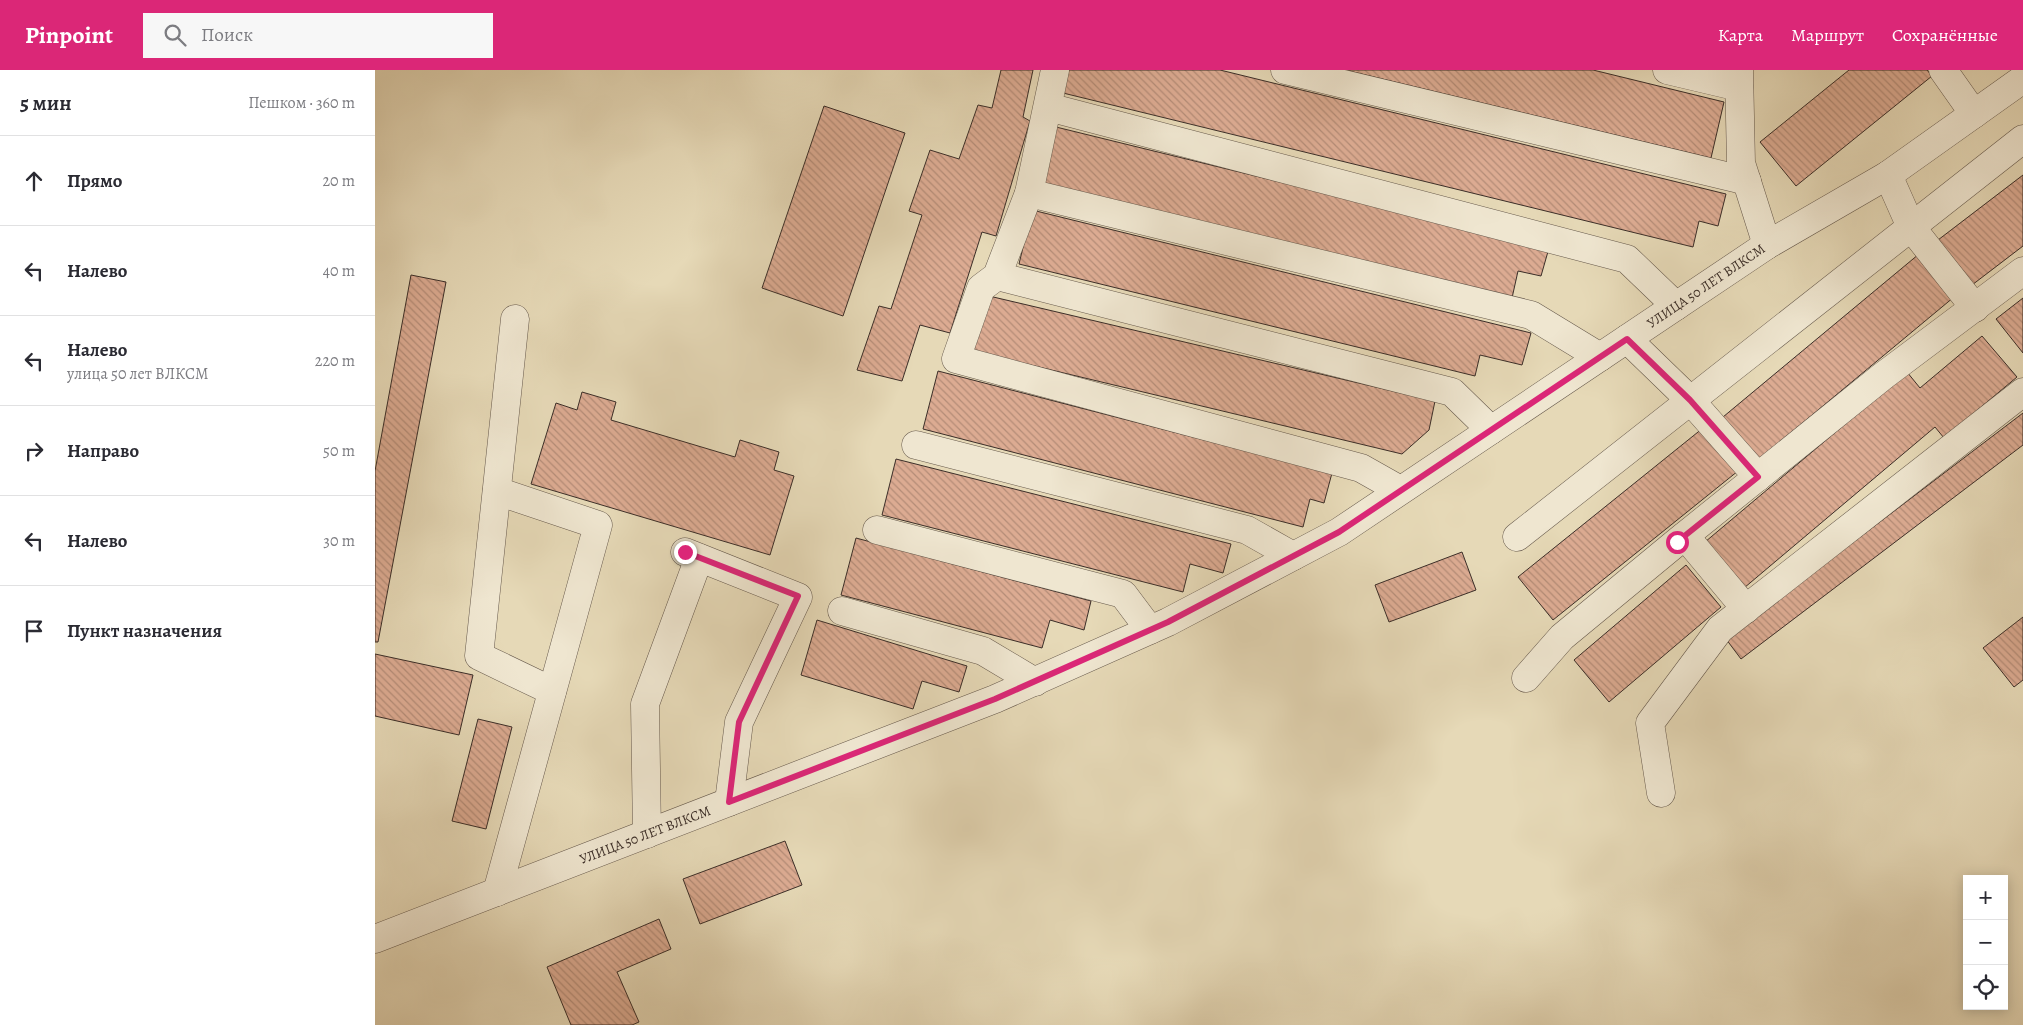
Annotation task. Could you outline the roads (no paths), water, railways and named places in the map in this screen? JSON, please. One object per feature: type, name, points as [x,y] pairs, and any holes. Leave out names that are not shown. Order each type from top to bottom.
[{"type":"street","points":[[1055,70],[1029,193],[997,276],[981,288],[956,359],[1361,468],[1401,490]]},
{"type":"street","points":[[1285,70],[1747,181]]},
{"type":"street","points":[[1667,70],[1739,79],[1741,163],[1767,245]]},
{"type":"street","points":[[1943,70],[1974,114]]},
{"type":"street","name":"УЛИЦА 50 ЛЕТ ВЛКСМ","points":[[375,939],[1035,682],[1150,630],[1339,532],[1767,245],[1888,175],[2023,79]]},
{"type":"street","points":[[1048,107],[1627,260],[1676,306]]},
{"type":"street","points":[[1517,537],[2023,139]]},
{"type":"street","points":[[1888,175],[1911,227],[1975,308]]},
{"type":"street","points":[[1029,193],[1531,315],[1600,357]]},
{"type":"street","points":[[1526,678],[1562,637],[1685,536],[1883,376],[2023,271]]},
{"type":"street","points":[[997,276],[1453,392],[1491,430]]},
{"type":"street","points":[[515,319],[479,656],[552,691]]},
{"type":"street","points":[[1627,339],[1690,400],[1758,477]]},
{"type":"street","points":[[1661,793],[1650,723],[1720,629],[2023,392]]},
{"type":"street","points":[[916,445],[1247,530],[1293,556]]},
{"type":"street","points":[[497,491],[598,525],[497,892]]},
{"type":"street","points":[[877,530],[1123,594],[1150,630]]},
{"type":"street","points":[[1685,536],[1746,609]]},
{"type":"street","points":[[647,834],[645,704],[692,555],[798,596],[739,722],[729,802]]},
{"type":"street","points":[[841,611],[983,651],[1035,682]]}]
